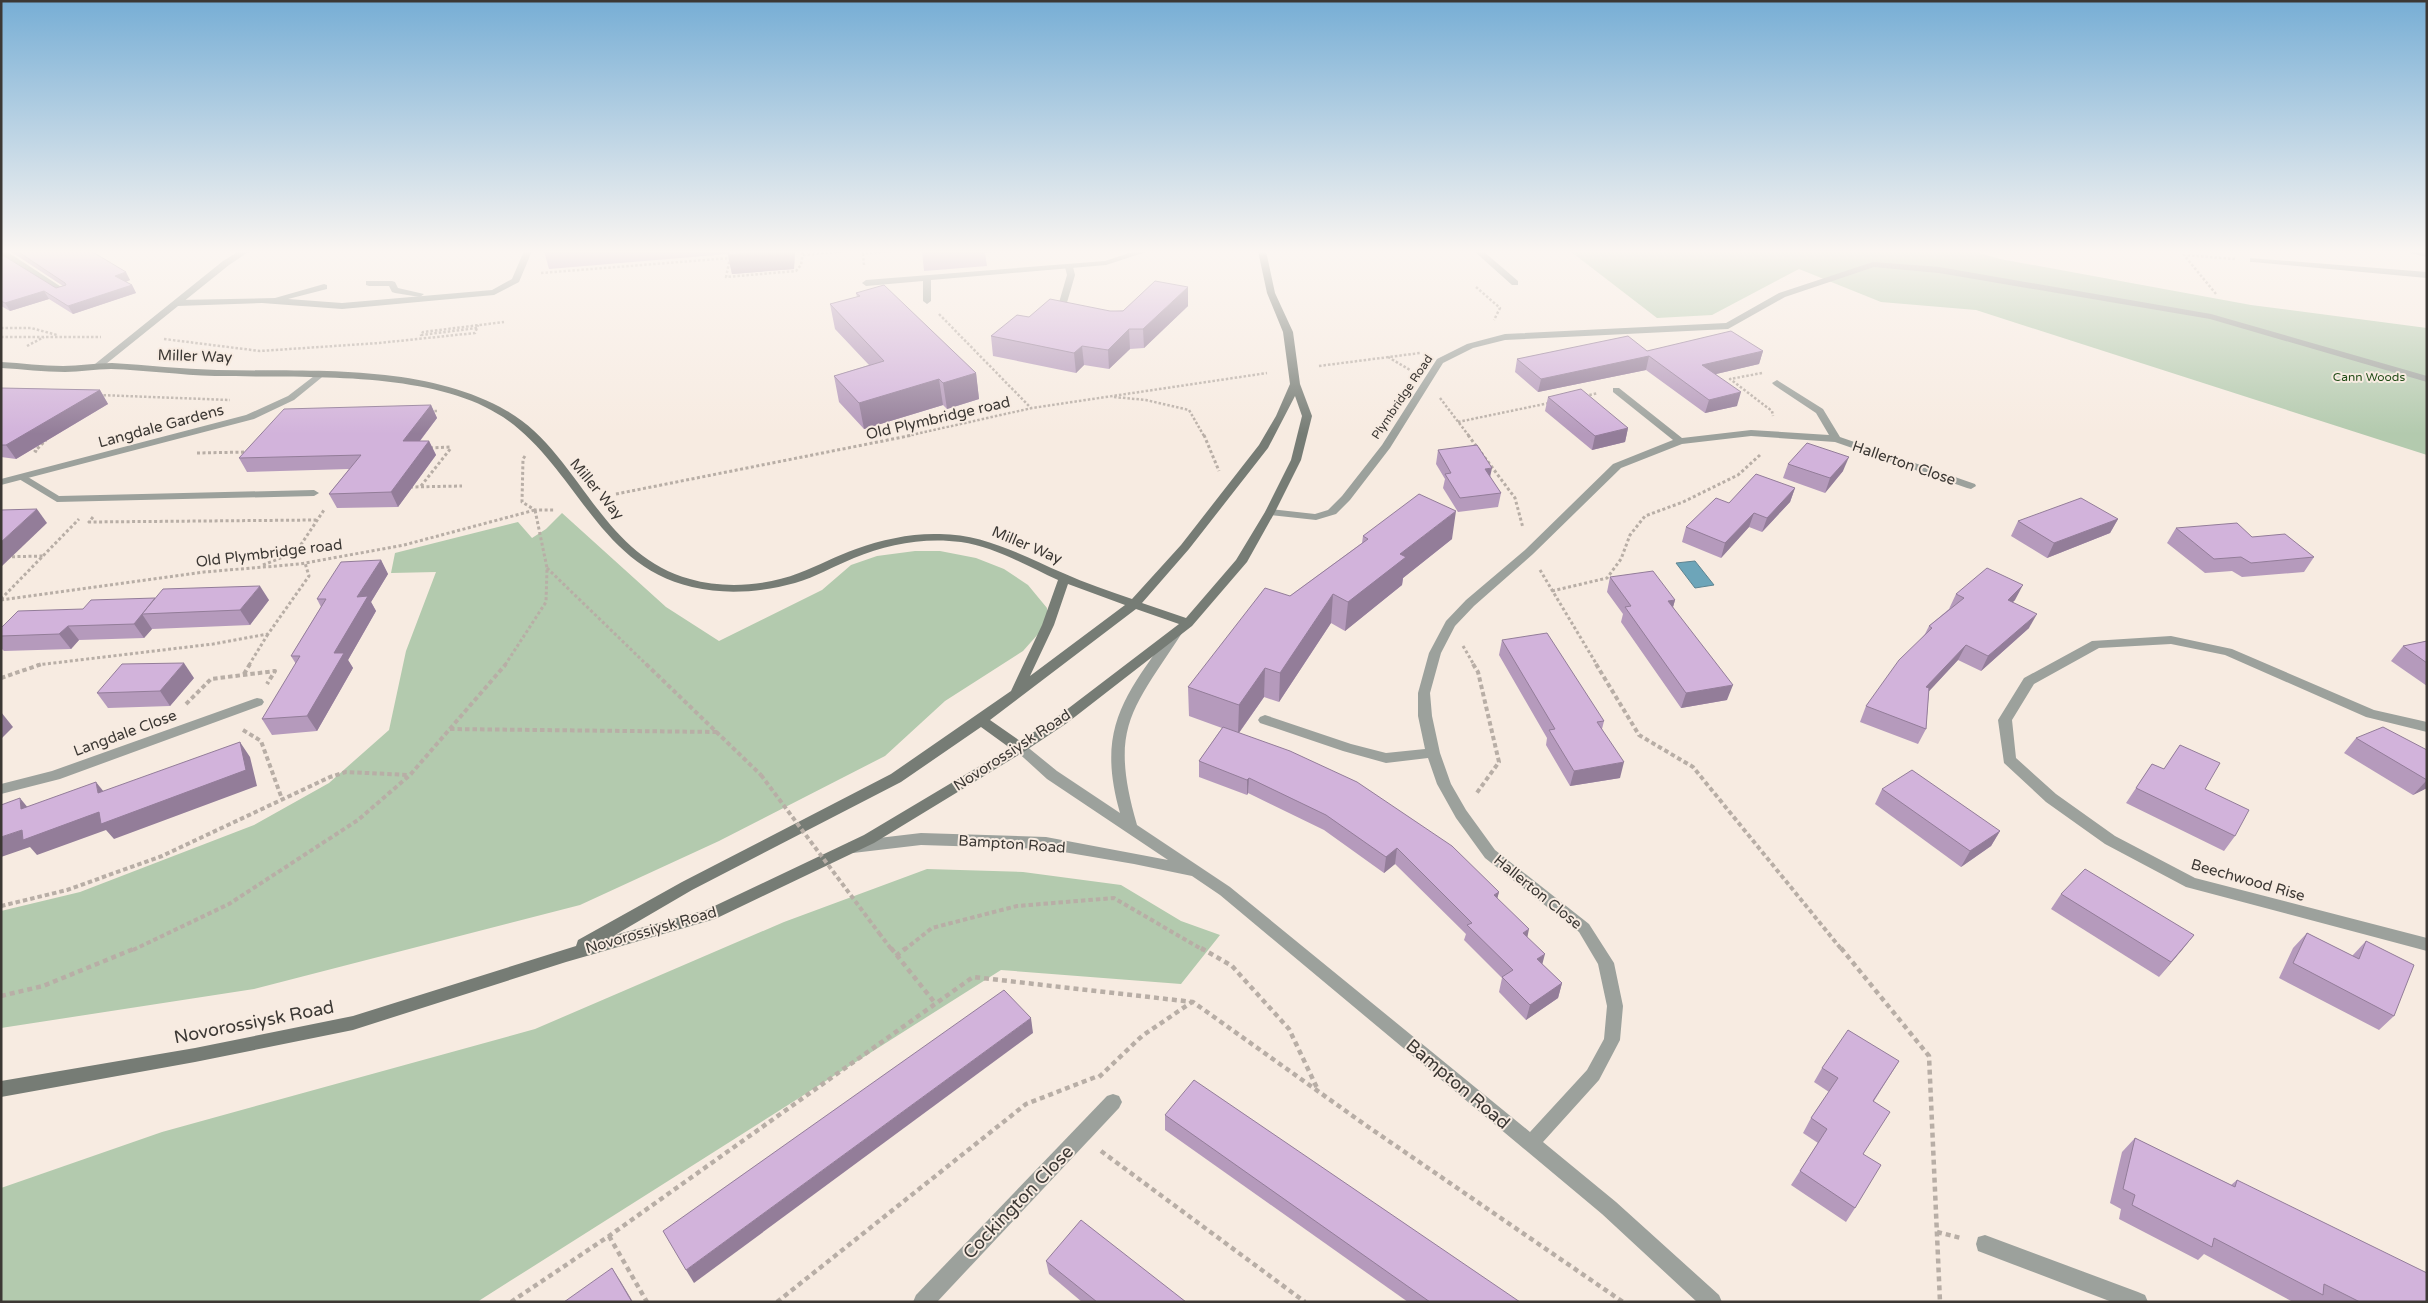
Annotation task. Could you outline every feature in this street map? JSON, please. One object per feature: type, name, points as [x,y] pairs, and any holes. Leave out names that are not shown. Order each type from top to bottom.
[{"type":"main road","name":"Novorossiysk Road","points":[[1,1089],[196,1055],[353,1023],[566,955],[710,915],[853,847],[1020,748],[1062,720],[1188,623],[1241,562],[1270,512],[1296,460],[1307,416],[1295,384],[1288,332],[1280,312]]},
{"type":"main road","name":"Miller Way","points":[[1,365],[66,369],[98,366],[200,373],[318,376],[417,384],[450,390],[485,402],[507,414],[531,433],[609,530],[645,563],[681,580],[719,587],[751,588],[790,581],[852,554],[877,546],[908,540],[944,537],[976,541],[1023,557],[1064,578],[1188,623]]},
{"type":"main road","name":"Novorossiysk Road","points":[[566,955],[688,886],[896,778],[981,720],[1134,604],[1186,547],[1264,446],[1281,416],[1295,384]]},
{"type":"main road","points":[[1016,693],[1048,625],[1064,578]]},
{"type":"main road","points":[[981,720],[1020,748]]},
{"type":"street","points":[[98,366],[165,312]]},
{"type":"street","name":"Plymbridge Road","points":[[1270,512],[1316,517],[1332,512],[1346,498],[1386,446],[1440,361],[1470,346],[1505,337],[1728,326],[1753,312]]},
{"type":"street","name":"Plymbridge Road","points":[[2182,312],[2212,317],[2427,379]]},
{"type":"street","name":"Langdale Gardens","points":[[1,482],[250,417],[290,398],[318,376]]},
{"type":"street","name":"Hallerton Close","points":[[1777,383],[1820,412],[1836,439]]},
{"type":"street","points":[[1616,390],[1680,441]]},
{"type":"street","name":"Hallerton Close","points":[[1530,1144],[1593,1075],[1612,1040],[1615,1006],[1606,963],[1584,928],[1490,854],[1461,814],[1444,784],[1433,753],[1425,716],[1424,693],[1435,653],[1450,624],[1470,603],[1529,552],[1617,466],[1680,441],[1751,433],[1836,439],[1971,486]]},
{"type":"street","points":[[23,477],[58,499],[314,493]]},
{"type":"street","points":[[1131,828],[1120,788],[1117,751],[1127,710],[1144,679],[1176,632]]},
{"type":"street","name":"Beechwood Rise","points":[[2427,727],[2371,714],[2228,652],[2171,640],[2096,644],[2029,682],[2006,720],[2009,760],[2052,798],[2110,840],[2191,883],[2427,945]]},
{"type":"street","name":"Langdale Close","points":[[1,789],[55,775],[257,702]]},
{"type":"street","points":[[1265,720],[1348,748],[1386,758],[1433,753]]},
{"type":"street","name":"Beechwood Rise","points":[[2403,722],[2427,736]]},
{"type":"street","name":"Bampton Road","points":[[1020,748],[1052,775],[1225,891],[1609,1208],[1712,1302]]},
{"type":"street","name":"Bampton Road","points":[[853,847],[921,839],[1046,843],[1134,858],[1200,874]]},
{"type":"street","name":"Cockington Close","points":[[923,1302],[1113,1102]]},
{"type":"street","points":[[1986,1244],[2138,1302]]},
{"type":"path","points":[[938,312],[1032,408]]},
{"type":"path","points":[[1493,322],[1498,312]]},
{"type":"path","points":[[478,327],[423,332],[421,335],[478,327],[504,322]]},
{"type":"path","points":[[163,339],[260,351],[379,343],[475,332],[478,327]]},
{"type":"path","points":[[1,328],[31,328],[62,337]]},
{"type":"path","points":[[1,336],[110,337]]},
{"type":"path","points":[[23,348],[44,337]]},
{"type":"path","points":[[1319,366],[1443,350],[1454,354]]},
{"type":"path","name":"Old Plymbridge road","points":[[616,494],[859,447],[1032,408],[1267,373]]},
{"type":"path","points":[[1579,397],[1616,390]]},
{"type":"path","points":[[98,395],[234,400]]},
{"type":"path","points":[[1109,396],[1146,400],[1189,410],[1204,435],[1228,492]]},
{"type":"path","points":[[1458,422],[1552,403]]},
{"type":"path","points":[[428,411],[438,411]]},
{"type":"path","points":[[1552,591],[1607,578],[1621,559],[1630,535],[1645,516],[1682,502],[1738,475],[1753,458],[1777,445],[1777,435]]},
{"type":"path","points":[[38,439],[47,440],[35,451],[64,466]]},
{"type":"path","points":[[421,486],[452,447],[422,448]]},
{"type":"path","points":[[194,453],[252,452]]},
{"type":"path","points":[[1481,452],[1516,498],[1529,552],[1639,735],[1693,767],[1929,1056],[1940,1302]]},
{"type":"path","points":[[1,996],[52,983],[142,946],[229,904],[358,820],[410,774],[511,658],[546,602],[547,568],[535,510],[522,502],[522,484]]},
{"type":"path","points":[[403,487],[462,486]]},
{"type":"path","name":"Old Plymbridge road","points":[[1,600],[204,572],[305,563],[404,546],[535,510],[555,510]]},
{"type":"path","points":[[1,600],[86,512]]},
{"type":"path","points":[[258,567],[296,552],[316,520]]},
{"type":"path","points":[[1,556],[43,556]]},
{"type":"path","points":[[257,702],[275,671],[244,674],[268,634],[309,576],[305,563]]},
{"type":"path","points":[[547,568],[619,640],[671,685],[761,774],[896,956],[934,1003]]},
{"type":"path","points":[[1450,624],[1478,672],[1499,762],[1461,814]]},
{"type":"path","points":[[1,678],[39,664],[213,644],[268,634]]},
{"type":"path","points":[[237,726],[261,741],[282,799]]},
{"type":"path","points":[[450,729],[719,732]]},
{"type":"path","points":[[1,906],[67,890],[162,856],[330,777],[346,772],[410,774]]},
{"type":"path","points":[[896,956],[932,928],[1018,906],[1114,898],[1232,966],[1289,1029],[1318,1091]]},
{"type":"path","points":[[511,1302],[608,1236],[973,977],[1192,1002],[1623,1302]]},
{"type":"path","points":[[777,1302],[1026,1104],[1098,1076],[1142,1036],[1192,1002]]},
{"type":"path","points":[[1098,1076],[1113,1102]]},
{"type":"path","points":[[1081,1136],[1305,1302]]},
{"type":"path","points":[[608,1236],[647,1302]]},
{"type":"green space","points":[[1649,312],[1718,312],[1712,315],[1657,318]]},
{"type":"green space","name":"Cann Woods","points":[[1982,312],[2303,312],[2427,328],[2427,455]]},
{"type":"green space","points":[[562,513],[666,607],[719,641],[822,590],[851,565],[877,556],[915,551],[940,551],[976,558],[1004,569],[1028,585],[1047,608],[1047,624],[1023,651],[945,701],[885,756],[719,841],[580,905],[254,989],[1,1028],[1,911],[80,892],[254,825],[329,783],[389,730],[406,651],[436,572],[391,573],[395,553],[518,522],[532,538],[546,529]]},
{"type":"green space","points":[[927,869],[1023,872],[1121,885],[1181,921],[1220,935],[1181,984],[1001,970],[477,1302],[1,1302],[1,1188],[162,1132],[535,1029],[784,922]]},
{"type":"water","points":[[1695,561],[1714,585],[1695,588],[1676,563]]},
{"type":"building","points":[[837,312],[912,312],[976,373],[943,383],[939,379],[859,403],[834,376],[884,361]]},
{"type":"building","points":[[1035,312],[1161,312],[1143,329],[1129,329],[1108,350],[1082,346],[1074,353],[991,336],[1017,315],[1029,317]]},
{"type":"building","points":[[1731,331],[1763,351],[1702,365],[1741,392],[1709,400],[1649,356],[1541,379],[1517,359],[1628,336],[1647,351]]},
{"type":"building","points":[[1,388],[100,390],[6,445],[1,445]]},
{"type":"building","points":[[1581,389],[1628,428],[1595,436],[1548,397]]},
{"type":"building","points":[[431,405],[403,441],[429,441],[391,492],[329,494],[361,455],[239,458],[284,409]]},
{"type":"building","points":[[1807,443],[1849,457],[1830,478],[1788,464]]},
{"type":"building","points":[[1477,445],[1492,468],[1485,469],[1501,493],[1460,498],[1445,474],[1451,473],[1438,450]]},
{"type":"building","points":[[1756,474],[1795,488],[1767,518],[1754,513],[1725,543],[1686,527],[1716,498],[1729,503]]},
{"type":"building","points":[[1419,494],[1456,511],[1400,554],[1406,557],[1348,602],[1333,594],[1280,673],[1265,668],[1239,705],[1188,687],[1265,588],[1290,596],[1368,539],[1363,536]]},
{"type":"building","points":[[2081,498],[2118,519],[2054,543],[2018,521]]},
{"type":"building","points":[[37,509],[1,542],[1,510]]},
{"type":"building","points":[[2237,523],[2252,537],[2285,534],[2314,557],[2251,563],[2241,557],[2214,559],[2176,528]]},
{"type":"building","points":[[381,560],[357,597],[368,596],[334,653],[344,653],[307,716],[262,719],[300,656],[291,656],[326,599],[317,599],[341,562]]},
{"type":"building","points":[[1987,568],[2023,585],[2008,600],[2037,614],[1988,656],[1966,645],[1926,687],[1929,688],[1926,729],[1866,706],[1899,660],[1932,628],[1929,626],[1964,598],[1956,594]]},
{"type":"building","points":[[1653,571],[1675,600],[1668,601],[1733,685],[1686,693],[1625,607],[1631,606],[1610,577]]},
{"type":"building","points":[[260,586],[240,610],[142,614],[163,589]]},
{"type":"building","points":[[155,598],[134,624],[68,626],[59,634],[1,636],[1,628],[18,611],[83,609],[91,600]]},
{"type":"building","points":[[1547,633],[1604,721],[1597,722],[1624,762],[1574,771],[1549,730],[1555,729],[1502,640]]},
{"type":"building","points":[[2427,641],[2427,663],[2403,646]]},
{"type":"building","points":[[184,663],[160,691],[97,693],[122,664]]},
{"type":"building","points":[[1223,727],[1290,751],[1357,782],[1452,846],[1499,892],[1494,895],[1529,929],[1523,933],[1545,954],[1537,959],[1562,983],[1530,1005],[1502,977],[1513,970],[1467,925],[1472,923],[1397,848],[1386,857],[1326,815],[1249,778],[1247,780],[1199,761]]},
{"type":"building","points":[[2383,727],[2427,750],[2427,780],[2356,738]]},
{"type":"building","points":[[240,742],[246,770],[101,824],[99,812],[23,840],[22,830],[1,837],[1,805],[20,798],[21,809],[96,782],[98,793]]},
{"type":"building","points":[[2180,745],[2220,763],[2205,789],[2249,810],[2235,836],[2136,788],[2152,764],[2164,769]]},
{"type":"building","points":[[1912,770],[2000,831],[1970,851],[1882,789]]},
{"type":"building","points":[[2085,869],[2194,935],[2171,962],[2061,894]]},
{"type":"building","points":[[2307,933],[2359,959],[2366,941],[2414,965],[2394,1016],[2293,963]]},
{"type":"building","points":[[1004,990],[1031,1018],[686,1270],[663,1231]]},
{"type":"building","points":[[1848,1030],[1899,1061],[1873,1101],[1890,1112],[1863,1154],[1881,1165],[1855,1208],[1800,1171],[1827,1129],[1811,1118],[1838,1078],[1822,1068]]},
{"type":"building","points":[[1194,1080],[1520,1302],[1430,1302],[1165,1115]]},
{"type":"building","points":[[2135,1138],[2235,1187],[2237,1180],[2427,1273],[2427,1302],[2360,1302],[2324,1284],[2323,1295],[2214,1238],[2212,1247],[2132,1205],[2135,1195],[2123,1189]]},
{"type":"building","points":[[1081,1220],[1186,1302],[1097,1302],[1046,1261]]},
{"type":"building","points":[[612,1268],[632,1302],[564,1302]]}]
